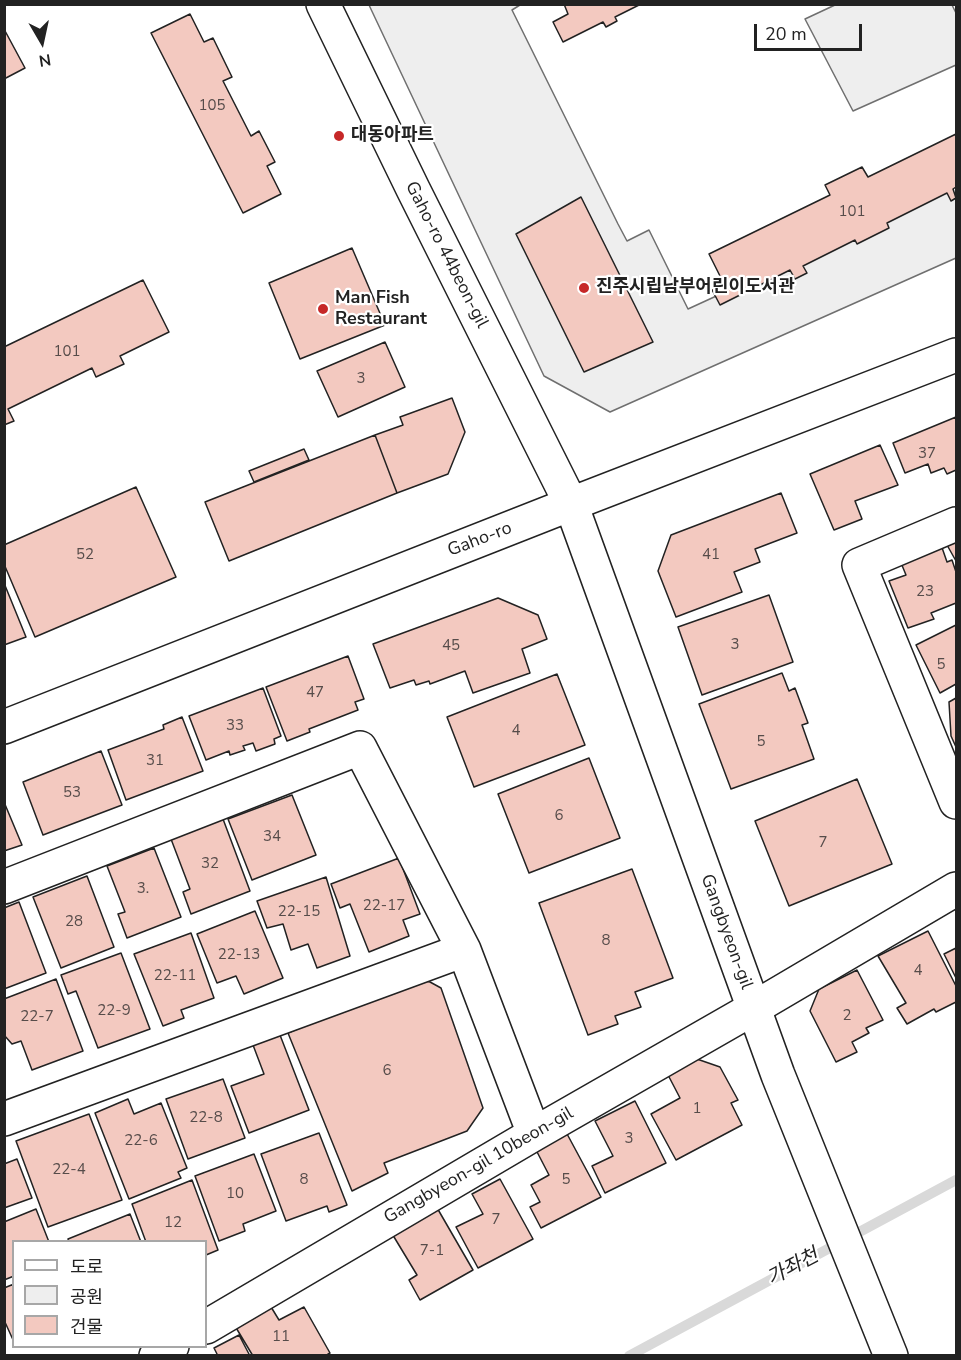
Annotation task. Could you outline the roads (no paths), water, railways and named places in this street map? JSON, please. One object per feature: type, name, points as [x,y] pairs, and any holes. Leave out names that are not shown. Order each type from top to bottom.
[{"type":"street","name":"Gaho-ro 44beon-gil","points":[[323,4],[413,189],[572,504]]},
{"type":"street","name":"Gaho-ro","points":[[4,727],[957,355]]},
{"type":"street","name":"Gangbyeon-gil","points":[[572,504],[778,1075],[891,1355]]},
{"type":"street","points":[[957,524],[859,566],[957,802]]},
{"type":"street","points":[[4,887],[360,748],[464,950],[534,1134]]},
{"type":"street","name":"Gangbyeon-gil 10beon-gil","points":[[207,1326],[957,889]]},
{"type":"street","points":[[4,1119],[464,950]]},
{"type":"street","points":[[156,1356],[170,1348]]},
{"type":"waterway","name":"가좌천","points":[[629,1356],[956,1180]]},
{"type":"place","name":"대동아파트","points":[[339,136]]},
{"type":"place","name":"진주시립남부어린이도서관","points":[[584,288]]},
{"type":"place","name":"Man Fish Restaurant","points":[[323,309]]}]
